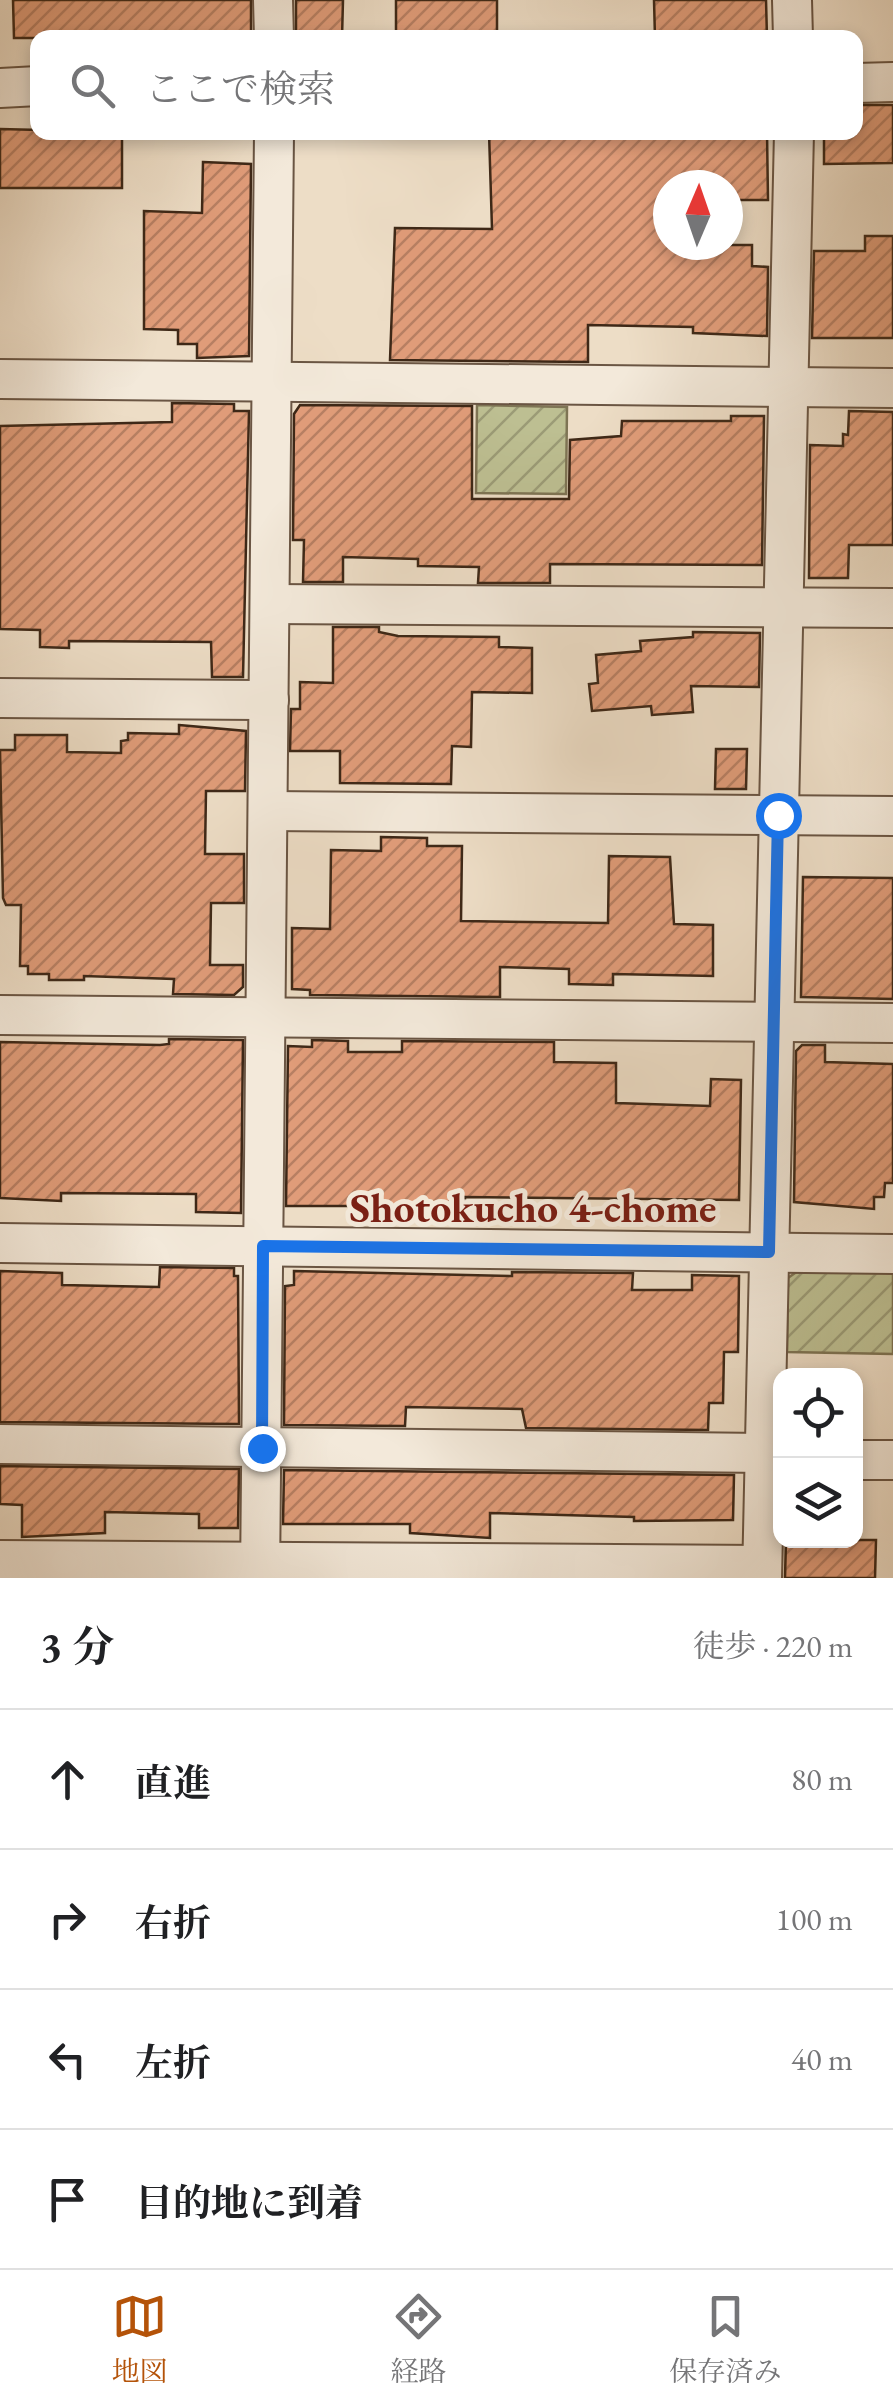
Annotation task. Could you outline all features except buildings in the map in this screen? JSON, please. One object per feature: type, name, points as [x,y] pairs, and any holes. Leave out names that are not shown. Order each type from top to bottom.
[{"type":"street","points":[[274,0],[274,30]]},
{"type":"street","points":[[792,0],[793,30]]},
{"type":"street","points":[[863,83],[893,82]]},
{"type":"street","points":[[0,88],[30,86]]},
{"type":"street","points":[[260,1570],[274,140]]},
{"type":"street","points":[[0,1560],[260,1570],[762,1572],[770,1457],[769,1252],[794,140]]},
{"type":"street","points":[[0,379],[893,388]]},
{"type":"street","points":[[270,604],[893,608]]},
{"type":"street","points":[[0,698],[269,700]]},
{"type":"street","points":[[268,811],[893,816]]},
{"type":"street","points":[[0,1015],[893,1024]]},
{"type":"street","points":[[0,1243],[893,1254]]},
{"type":"street","points":[[0,1444],[770,1457]]},
{"type":"street","points":[[863,1460],[893,1460]]},
{"type":"green space","points":[[477,405],[567,407],[566,494],[476,493]]},
{"type":"green space","points":[[802,1268],[893,1270],[893,1354],[787,1352],[788,1278]]},
{"type":"district","name":"Shotokucho 4-chome","points":[[533,1207]]},
{"type":"route","points":[[262,1448],[263,1246],[769,1252],[778,815]]}]
